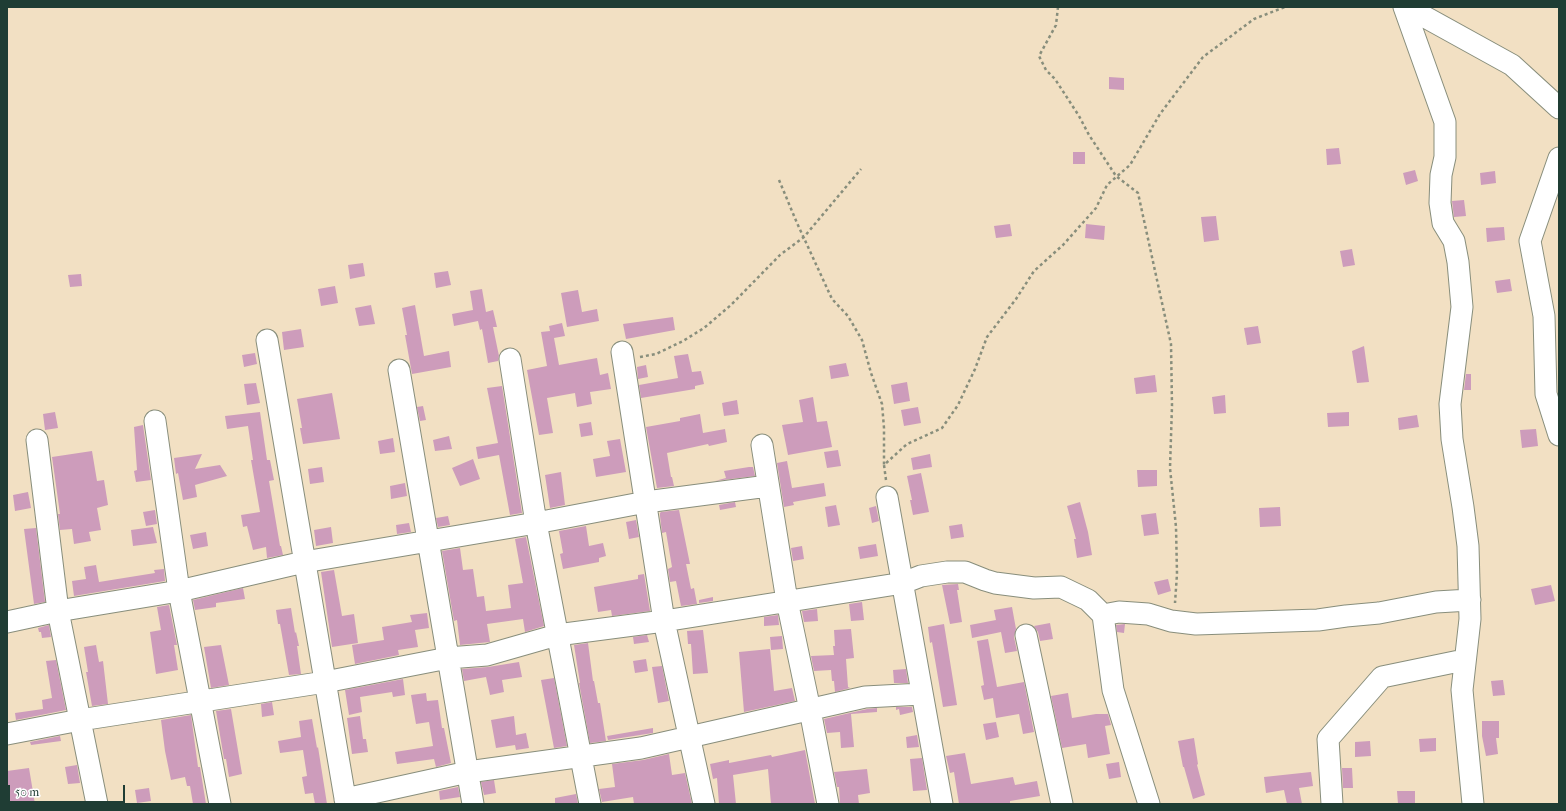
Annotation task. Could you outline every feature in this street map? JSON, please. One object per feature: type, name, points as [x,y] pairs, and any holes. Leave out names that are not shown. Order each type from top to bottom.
[{"type":"street","points":[[1404,7],[1444,122],[1445,157],[1440,202],[1443,223],[1454,242],[1458,262],[1462,307],[1450,404],[1452,439],[1464,506],[1468,546],[1470,619],[1464,660],[1462,690],[1473,804]]},
{"type":"street","points":[[1407,7],[1512,65],[1559,108]]},
{"type":"street","points":[[1559,158],[1530,241],[1544,316],[1546,394],[1559,436]]},
{"type":"street","points":[[267,340],[345,801],[468,772],[641,748],[865,697],[922,694]]},
{"type":"street","points":[[622,352],[664,621],[704,804]]},
{"type":"street","points":[[510,359],[536,523],[590,804]]},
{"type":"street","points":[[399,370],[473,804]]},
{"type":"street","points":[[155,421],[179,591],[220,804]]},
{"type":"street","points":[[37,440],[58,611],[97,804]]},
{"type":"street","points":[[762,446],[787,602],[828,804]]},
{"type":"street","points":[[7,622],[58,611],[179,591],[304,562],[536,523],[646,502],[768,486]]},
{"type":"street","points":[[887,497],[942,804]]},
{"type":"street","points":[[7,734],[80,720],[325,682],[448,658],[487,655],[557,635],[664,621],[787,602],[903,583],[931,574],[965,572],[995,583],[1034,588],[1061,587],[1088,600],[1103,615],[1113,690],[1149,804]]},
{"type":"street","points":[[1103,615],[1119,612],[1148,614],[1171,621],[1196,624],[1318,620],[1379,613],[1436,602],[1470,600]]},
{"type":"street","points":[[1026,635],[1062,804]]},
{"type":"street","points":[[1332,804],[1328,739],[1382,677],[1464,660]]},
{"type":"path","points":[[1058,7],[1056,25],[1039,56],[1046,70],[1055,78],[1079,116],[1089,136],[1116,176],[1138,193],[1171,344],[1172,406],[1170,468],[1176,527],[1178,574],[1171,621]]},
{"type":"path","points":[[884,465],[907,444],[942,428],[958,405],[975,369],[987,337],[1016,300],[1034,271],[1063,245],[1096,208],[1107,185],[1130,165],[1160,114],[1203,57],[1254,19],[1285,7]]},
{"type":"path","points":[[622,352],[633,358],[656,354],[683,341],[704,328],[731,305],[780,255],[804,237],[861,169]]},
{"type":"path","points":[[779,180],[832,299],[848,316],[862,340],[871,373],[882,404],[884,428],[884,465],[887,497]]},
{"type":"building","points":[[1109,77],[1124,78],[1124,90],[1109,89]]},
{"type":"building","points":[[1339,148],[1341,164],[1327,165],[1326,149]]},
{"type":"building","points":[[1073,152],[1085,152],[1085,164],[1073,164]]},
{"type":"building","points":[[1415,170],[1418,181],[1406,185],[1403,173]]},
{"type":"building","points":[[1495,171],[1496,183],[1481,185],[1480,173]]},
{"type":"building","points":[[1464,200],[1466,216],[1454,217],[1452,201]]},
{"type":"building","points":[[1216,216],[1219,240],[1204,242],[1201,217]]},
{"type":"building","points":[[1010,224],[1012,236],[996,238],[994,226]]},
{"type":"building","points":[[1086,224],[1105,226],[1104,240],[1085,238]]},
{"type":"building","points":[[1504,227],[1505,240],[1487,242],[1486,228]]},
{"type":"building","points":[[1352,249],[1355,265],[1343,267],[1340,251]]},
{"type":"building","points":[[363,263],[365,276],[350,279],[348,265]]},
{"type":"building","points":[[448,271],[451,285],[436,288],[434,273]]},
{"type":"building","points":[[81,274],[82,286],[70,287],[68,275]]},
{"type":"building","points":[[1510,279],[1512,291],[1497,293],[1495,281]]},
{"type":"building","points":[[335,286],[338,303],[321,306],[318,289]]},
{"type":"building","points":[[482,289],[486,312],[493,310],[497,327],[493,327],[499,356],[498,361],[488,363],[482,329],[480,330],[478,321],[454,326],[452,314],[473,310],[470,291]]},
{"type":"building","points":[[578,290],[582,312],[597,309],[599,321],[567,327],[561,293]]},
{"type":"building","points":[[371,305],[375,324],[359,326],[355,308]]},
{"type":"building","points":[[415,305],[424,356],[449,351],[451,367],[412,374],[402,308]]},
{"type":"building","points":[[673,317],[675,330],[626,339],[623,324]]},
{"type":"building","points":[[562,323],[565,336],[554,338],[559,365],[597,358],[600,375],[608,373],[611,389],[590,392],[592,404],[577,407],[575,393],[547,398],[553,433],[539,435],[527,370],[547,366],[541,332],[550,331],[549,326]]},
{"type":"building","points":[[1258,326],[1261,343],[1247,345],[1244,328]]},
{"type":"building","points":[[301,329],[304,347],[284,350],[282,332]]},
{"type":"building","points":[[1364,346],[1369,382],[1357,383],[1352,351]]},
{"type":"building","points":[[255,353],[257,364],[244,367],[242,355]]},
{"type":"building","points":[[688,354],[692,372],[701,371],[704,384],[695,386],[695,389],[641,398],[639,385],[678,378],[674,356]]},
{"type":"building","points":[[846,363],[849,376],[831,379],[829,366]]},
{"type":"building","points":[[646,365],[648,377],[638,379],[637,367]]},
{"type":"building","points":[[1466,374],[1471,374],[1471,390],[1464,390]]},
{"type":"building","points":[[1155,375],[1157,392],[1136,394],[1134,378]]},
{"type":"building","points":[[907,382],[910,401],[894,404],[891,385]]},
{"type":"building","points":[[256,383],[260,403],[247,405],[244,384]]},
{"type":"building","points":[[502,386],[522,513],[510,515],[499,455],[478,459],[476,447],[498,443],[487,388]]},
{"type":"building","points":[[332,393],[340,439],[303,444],[297,399]]},
{"type":"building","points":[[1225,395],[1226,413],[1214,414],[1212,397]]},
{"type":"building","points":[[813,397],[817,422],[827,421],[832,447],[788,455],[782,425],[803,422],[799,400]]},
{"type":"building","points":[[737,400],[739,414],[724,416],[722,403]]},
{"type":"building","points":[[423,406],[426,420],[420,421],[417,407]]},
{"type":"building","points":[[918,407],[921,423],[904,426],[901,410]]},
{"type":"building","points":[[55,412],[58,428],[45,430],[43,414]]},
{"type":"building","points":[[260,412],[267,460],[270,460],[274,480],[269,481],[280,546],[283,555],[267,558],[266,547],[253,550],[247,526],[243,527],[241,515],[260,512],[251,460],[253,460],[248,426],[227,429],[225,416]]},
{"type":"building","points":[[1349,412],[1349,426],[1328,427],[1327,413]]},
{"type":"building","points":[[700,414],[703,433],[725,429],[727,442],[709,446],[708,444],[667,453],[674,486],[657,488],[646,427],[680,421],[680,418]]},
{"type":"building","points":[[1417,415],[1419,427],[1399,430],[1398,418]]},
{"type":"building","points":[[591,422],[593,435],[581,437],[579,424]]},
{"type":"building","points":[[143,425],[151,480],[136,482],[134,471],[137,470],[134,427]]},
{"type":"building","points":[[1536,429],[1538,446],[1522,448],[1520,430]]},
{"type":"building","points":[[449,436],[452,449],[435,451],[433,440]]},
{"type":"building","points":[[393,438],[395,452],[380,454],[378,441]]},
{"type":"building","points":[[620,439],[626,472],[596,477],[593,459],[610,456],[607,441]]},
{"type":"building","points":[[838,450],[841,466],[827,468],[824,452]]},
{"type":"building","points":[[92,451],[97,481],[104,480],[108,505],[97,508],[101,530],[89,532],[91,541],[74,544],[72,529],[60,530],[58,514],[60,514],[52,457]]},
{"type":"building","points":[[202,454],[195,469],[220,465],[227,476],[195,485],[197,497],[183,500],[178,473],[176,474],[174,458]]},
{"type":"building","points":[[930,454],[932,467],[913,470],[911,458]]},
{"type":"building","points":[[473,459],[480,479],[460,486],[452,468]]},
{"type":"building","points":[[787,461],[792,488],[824,483],[826,496],[793,502],[794,505],[784,507],[777,463]]},
{"type":"building","points":[[322,467],[324,482],[310,484],[308,469]]},
{"type":"building","points":[[753,467],[755,476],[715,481],[726,478],[724,471]]},
{"type":"building","points":[[1137,470],[1157,470],[1157,486],[1138,487]]},
{"type":"building","points":[[561,472],[565,505],[550,508],[545,475]]},
{"type":"building","points":[[921,473],[929,512],[913,515],[910,500],[912,500],[907,476]]},
{"type":"building","points":[[405,483],[407,496],[391,499],[390,486]]},
{"type":"building","points":[[28,492],[31,508],[15,511],[13,495]]},
{"type":"building","points":[[735,502],[736,507],[720,510],[719,505]]},
{"type":"building","points":[[1080,502],[1092,555],[1077,558],[1074,539],[1076,539],[1067,506]]},
{"type":"building","points":[[836,505],[840,525],[828,527],[825,507]]},
{"type":"building","points":[[876,506],[879,521],[872,523],[869,508]]},
{"type":"building","points":[[1280,507],[1281,526],[1260,527],[1259,508]]},
{"type":"building","points":[[155,510],[157,524],[146,526],[143,512]]},
{"type":"building","points":[[679,510],[690,564],[686,564],[691,589],[694,588],[697,604],[681,606],[676,581],[670,582],[668,569],[672,567],[666,532],[662,533],[660,516],[661,512]]},
{"type":"building","points":[[1156,513],[1159,534],[1144,536],[1141,515]]},
{"type":"building","points":[[448,516],[450,525],[438,527],[436,518]]},
{"type":"building","points":[[636,520],[639,537],[629,539],[626,522]]},
{"type":"building","points":[[409,523],[411,532],[397,534],[396,525]]},
{"type":"building","points":[[962,524],[964,537],[951,539],[949,526]]},
{"type":"building","points":[[586,526],[589,546],[603,543],[606,556],[599,558],[599,562],[563,569],[560,554],[563,553],[559,531]]},
{"type":"building","points":[[153,527],[157,543],[133,546],[131,530]]},
{"type":"building","points":[[331,527],[333,543],[316,546],[314,530]]},
{"type":"building","points":[[36,528],[45,602],[34,604],[24,529]]},
{"type":"building","points":[[206,532],[208,546],[193,549],[190,535]]},
{"type":"building","points":[[526,537],[544,626],[525,632],[523,619],[487,624],[490,642],[460,645],[457,620],[454,621],[442,551],[460,548],[463,570],[473,569],[477,597],[484,596],[486,611],[511,608],[508,585],[523,583],[515,539]]},
{"type":"building","points":[[876,544],[878,556],[860,559],[858,547]]},
{"type":"building","points":[[802,546],[804,559],[793,561],[791,548]]},
{"type":"building","points":[[96,565],[99,582],[155,573],[154,570],[164,569],[165,581],[74,596],[72,581],[86,579],[84,567]]},
{"type":"building","points":[[334,570],[342,616],[354,614],[358,643],[332,647],[321,572]]},
{"type":"building","points":[[644,574],[650,611],[612,616],[611,610],[598,612],[594,587],[638,579],[638,575]]},
{"type":"building","points":[[1168,579],[1171,591],[1158,595],[1154,582]]},
{"type":"building","points":[[958,584],[959,590],[957,590],[962,622],[950,624],[942,585]]},
{"type":"building","points":[[1551,585],[1555,601],[1535,605],[1531,589]]},
{"type":"building","points":[[243,588],[245,599],[216,603],[216,607],[195,610],[193,600]]},
{"type":"building","points":[[713,597],[713,601],[699,603],[699,600]]},
{"type":"building","points":[[862,602],[864,620],[851,621],[849,604]]},
{"type":"building","points":[[169,605],[177,645],[174,645],[178,670],[156,674],[150,632],[161,630],[157,607]]},
{"type":"building","points":[[1012,607],[1016,629],[1014,637],[1017,651],[1005,653],[1001,632],[972,638],[970,625],[996,620],[994,610]]},
{"type":"building","points":[[291,608],[295,633],[296,632],[299,646],[297,646],[301,674],[289,675],[276,610]]},
{"type":"building","points":[[817,609],[818,621],[804,622],[802,611]]},
{"type":"building","points":[[427,613],[429,628],[415,630],[418,647],[398,650],[399,655],[355,664],[352,645],[384,640],[382,627],[412,622],[410,615]]},
{"type":"building","points":[[778,615],[779,625],[764,626],[764,617]]},
{"type":"building","points":[[1050,623],[1053,639],[1040,641],[1038,632],[1034,626]]},
{"type":"building","points":[[944,624],[957,705],[943,707],[928,627]]},
{"type":"building","points":[[1125,624],[1124,633],[1117,632],[1116,625]]},
{"type":"building","points":[[49,625],[51,637],[42,638],[41,632],[39,632],[38,628]]},
{"type":"building","points":[[851,629],[854,658],[846,659],[848,687],[850,688],[835,692],[831,670],[814,671],[811,656],[834,655],[834,630]]},
{"type":"building","points":[[703,630],[708,673],[693,674],[691,644],[688,644],[687,631]]},
{"type":"building","points":[[647,635],[649,642],[634,644],[633,637]]},
{"type":"building","points":[[782,636],[783,649],[771,650],[770,637]]},
{"type":"building","points":[[988,639],[997,687],[1024,682],[1034,732],[1023,734],[1019,714],[996,718],[993,698],[984,700],[981,686],[984,685],[977,641]]},
{"type":"building","points":[[588,643],[593,681],[598,703],[600,703],[606,741],[590,743],[574,645]]},
{"type":"building","points":[[96,645],[99,662],[103,661],[108,704],[92,706],[86,672],[88,672],[84,647]]},
{"type":"building","points":[[221,645],[229,685],[211,688],[204,647]]},
{"type":"building","points":[[770,649],[774,691],[792,688],[795,701],[744,712],[739,652]]},
{"type":"building","points":[[646,659],[648,671],[635,673],[633,661]]},
{"type":"building","points":[[56,660],[66,710],[16,720],[15,713],[43,709],[42,700],[52,698],[46,661]]},
{"type":"building","points":[[519,662],[522,677],[502,680],[504,692],[490,695],[486,677],[464,681],[462,669]]},
{"type":"building","points":[[662,666],[669,701],[658,703],[652,667]]},
{"type":"building","points":[[906,669],[908,683],[894,683],[893,670]]},
{"type":"building","points":[[554,678],[567,746],[554,748],[541,680]]},
{"type":"building","points":[[403,679],[405,695],[393,697],[392,692],[360,697],[362,712],[349,715],[345,690]]},
{"type":"building","points":[[1503,680],[1505,695],[1493,696],[1491,681]]},
{"type":"building","points":[[426,693],[427,701],[438,700],[442,728],[444,728],[451,763],[436,767],[434,759],[397,764],[395,752],[433,746],[429,722],[416,724],[411,695]]},
{"type":"building","points":[[1068,693],[1072,718],[1096,714],[1108,714],[1111,725],[1105,726],[1110,754],[1088,758],[1086,744],[1062,748],[1051,696]]},
{"type":"building","points":[[272,702],[274,715],[262,717],[261,704]]},
{"type":"building","points":[[896,707],[912,707],[913,712],[900,715],[899,709],[896,710]]},
{"type":"building","points":[[877,708],[877,712],[851,714],[854,747],[841,748],[840,732],[827,733],[824,719]]},
{"type":"building","points":[[231,709],[242,774],[229,777],[226,759],[224,759],[216,711]]},
{"type":"building","points":[[191,715],[198,767],[200,767],[206,804],[193,804],[190,786],[187,786],[185,777],[171,780],[165,751],[161,720]]},
{"type":"building","points":[[360,716],[363,739],[366,739],[368,752],[352,754],[347,718]]},
{"type":"building","points":[[514,716],[516,735],[526,733],[529,748],[516,750],[515,745],[496,748],[491,720]]},
{"type":"building","points":[[312,719],[327,804],[315,804],[313,793],[305,794],[302,777],[307,776],[303,750],[280,753],[278,741],[301,737],[299,721]]},
{"type":"building","points":[[1482,721],[1499,721],[1499,738],[1496,738],[1498,754],[1486,756],[1482,736]]},
{"type":"building","points":[[996,722],[999,737],[986,740],[983,724]]},
{"type":"building","points":[[653,728],[653,733],[608,740],[607,736]]},
{"type":"building","points":[[917,735],[919,747],[907,748],[906,737]]},
{"type":"building","points":[[60,736],[61,741],[31,745],[30,742]]},
{"type":"building","points":[[1194,738],[1197,765],[1205,795],[1193,799],[1183,767],[1178,741]]},
{"type":"building","points":[[1436,738],[1436,751],[1420,752],[1419,739]]},
{"type":"building","points":[[1370,741],[1371,756],[1355,757],[1355,742]]},
{"type":"building","points":[[805,750],[815,804],[771,804],[768,769],[733,775],[736,804],[719,804],[717,778],[713,779],[710,764],[729,760],[729,763],[771,755],[772,757]]},
{"type":"building","points":[[965,753],[971,784],[1013,777],[1015,785],[1037,781],[1040,796],[1010,801],[1010,804],[959,804],[954,772],[950,773],[946,756]]},
{"type":"building","points":[[669,754],[672,775],[685,773],[692,804],[634,804],[633,797],[602,802],[599,789],[615,787],[612,764],[643,760]]},
{"type":"building","points":[[922,758],[927,790],[913,791],[910,759]]},
{"type":"building","points":[[1119,762],[1121,777],[1109,779],[1106,764]]},
{"type":"building","points":[[77,765],[80,783],[68,784],[65,767]]},
{"type":"building","points":[[29,768],[35,804],[9,804],[7,771]]},
{"type":"building","points":[[1342,768],[1352,768],[1353,788],[1343,788]]},
{"type":"building","points":[[867,769],[870,793],[858,795],[859,804],[840,804],[839,787],[837,787],[834,772]]},
{"type":"building","points":[[1311,772],[1313,786],[1299,788],[1302,804],[1287,804],[1284,790],[1266,793],[1264,777]]},
{"type":"building","points":[[494,780],[496,793],[484,795],[481,782]]},
{"type":"building","points":[[458,787],[460,797],[440,800],[439,791]]},
{"type":"building","points":[[149,788],[151,801],[137,803],[135,790]]},
{"type":"building","points":[[1397,791],[1415,791],[1415,804],[1398,804]]},
{"type":"building","points":[[576,794],[578,804],[555,804],[555,798]]}]
